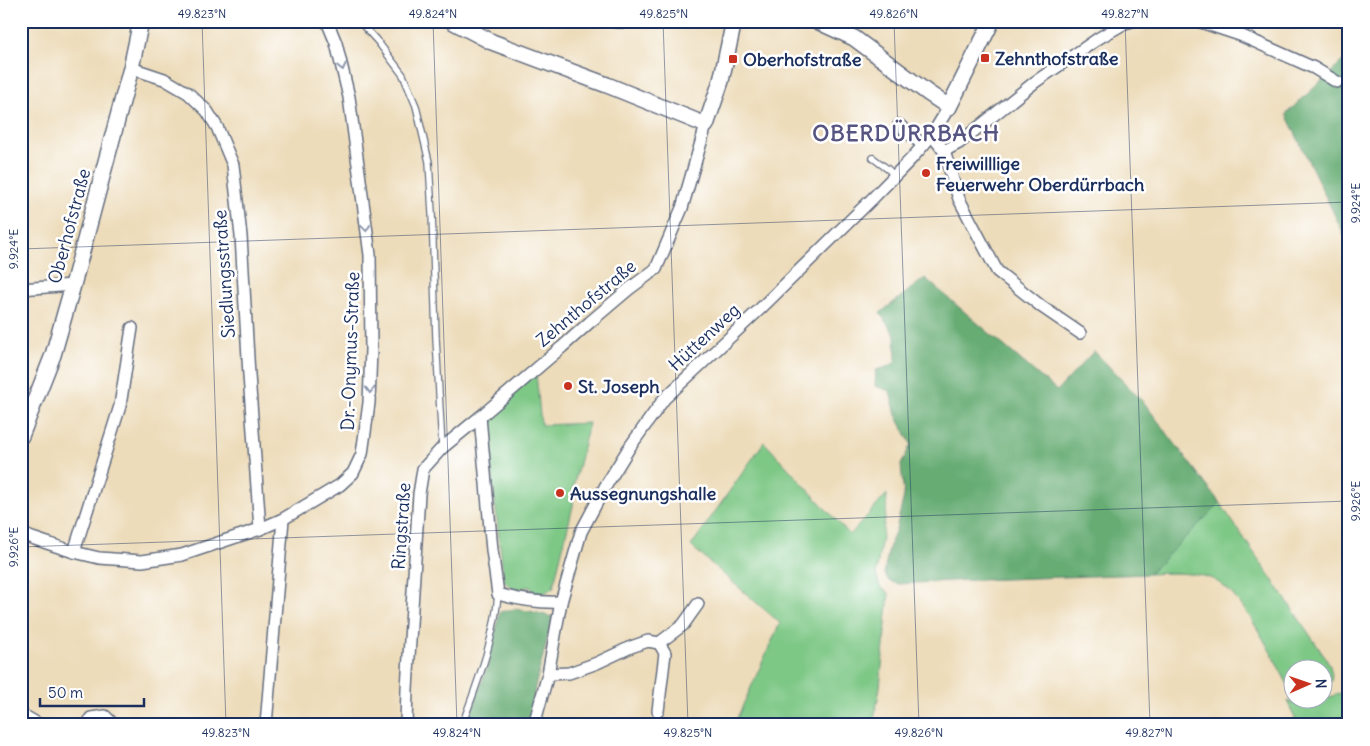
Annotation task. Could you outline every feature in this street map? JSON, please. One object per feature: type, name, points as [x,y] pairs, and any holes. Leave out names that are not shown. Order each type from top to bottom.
[{"type":"street","name":"Oberhofstraße","points":[[21,436],[53,355],[74,285],[141,21]]},
{"type":"street","name":"Dr.-Onymus-Straße","points":[[21,533],[74,552],[99,558],[142,561],[182,555],[260,530],[283,519],[340,484],[353,473],[362,454],[369,402],[371,350],[370,255],[349,97],[336,42],[327,21]]},
{"type":"street","points":[[452,21],[492,42],[706,125]]},
{"type":"street","points":[[612,21],[642,21]]},
{"type":"street","name":"Zehnthofstraße","points":[[480,417],[629,289],[656,269],[682,208],[721,81],[734,21]]},
{"type":"street","points":[[817,21],[854,38],[949,107],[992,21]]},
{"type":"street","points":[[944,151],[959,143],[1035,82],[1098,38],[1132,21]]},
{"type":"street","points":[[1198,21],[1240,35],[1343,80]]},
{"type":"street","name":"Siedlungsstraße","points":[[130,68],[164,79],[188,92],[207,112],[217,127],[233,165],[241,236],[260,530]]},
{"type":"street","name":"Hüttenweg","points":[[534,725],[548,674],[561,602],[581,532],[629,448],[664,399],[760,310],[872,199],[923,146],[949,107]]},
{"type":"street","points":[[899,125],[923,146]]},
{"type":"street","points":[[932,135],[944,151],[959,199],[997,271],[1042,307],[1080,333]]},
{"type":"street","points":[[21,289],[74,285]]},
{"type":"street","points":[[74,552],[120,406],[132,328]]},
{"type":"street","points":[[480,417],[492,550],[498,594],[539,603],[561,602]]},
{"type":"street","name":"Ringstraße","points":[[406,725],[419,494],[423,469],[442,448],[480,417]]},
{"type":"street","points":[[266,725],[283,519]]},
{"type":"street","points":[[548,674],[569,673],[597,664],[630,647],[648,642],[660,643],[683,626],[698,604]]},
{"type":"street","points":[[658,712],[665,653],[660,643]]},
{"type":"street","points":[[21,714],[40,725]]},
{"type":"street","points":[[88,725],[91,718],[105,716],[114,725]]},
{"type":"lane","points":[[360,21],[403,75],[416,106],[429,162],[442,448]]},
{"type":"lane","points":[[873,158],[894,176]]},
{"type":"lane","points":[[462,725],[483,668],[497,608],[498,594]]},
{"type":"green space","points":[[1349,55],[1349,245],[1286,114]]},
{"type":"green space","points":[[925,278],[1057,391],[1094,351],[1145,404],[1220,503],[1149,574],[899,584],[889,581],[884,573],[904,496],[901,465],[911,444],[896,415],[890,391],[875,386],[876,370],[890,366],[896,360],[895,335],[880,313]]},
{"type":"green space","points":[[536,373],[541,425],[589,423],[574,484],[573,506],[553,588],[542,594],[534,595],[531,587],[525,587],[519,594],[504,581],[486,424],[488,416]]},
{"type":"green space","points":[[764,442],[850,535],[887,494],[876,574],[880,587],[889,593],[880,687],[873,725],[734,725],[780,623],[691,546]]},
{"type":"green space","points":[[1220,503],[1326,658],[1282,658],[1282,674],[1243,607],[1219,583],[1207,577],[1193,574],[1149,574]]},
{"type":"green space","points":[[514,609],[553,617],[535,687],[529,725],[467,725],[486,671],[500,612]]},
{"type":"green space","points":[[1338,693],[1349,697],[1349,725],[1298,725],[1290,708],[1332,708],[1332,696]]},
{"type":"place","name":"Zehnthofstraße","points":[[985,58]]},
{"type":"place","name":"Oberhofstraße","points":[[733,59]]},
{"type":"place","name":"Freiwilllige Feuerwehr Oberdürrbach","points":[[926,173]]},
{"type":"place","name":"St. Joseph","points":[[568,386]]},
{"type":"place","name":"Aussegnungshalle","points":[[560,493]]},
{"type":"district","name":"OBERDÜRRBACH","points":[[906,133]]}]
